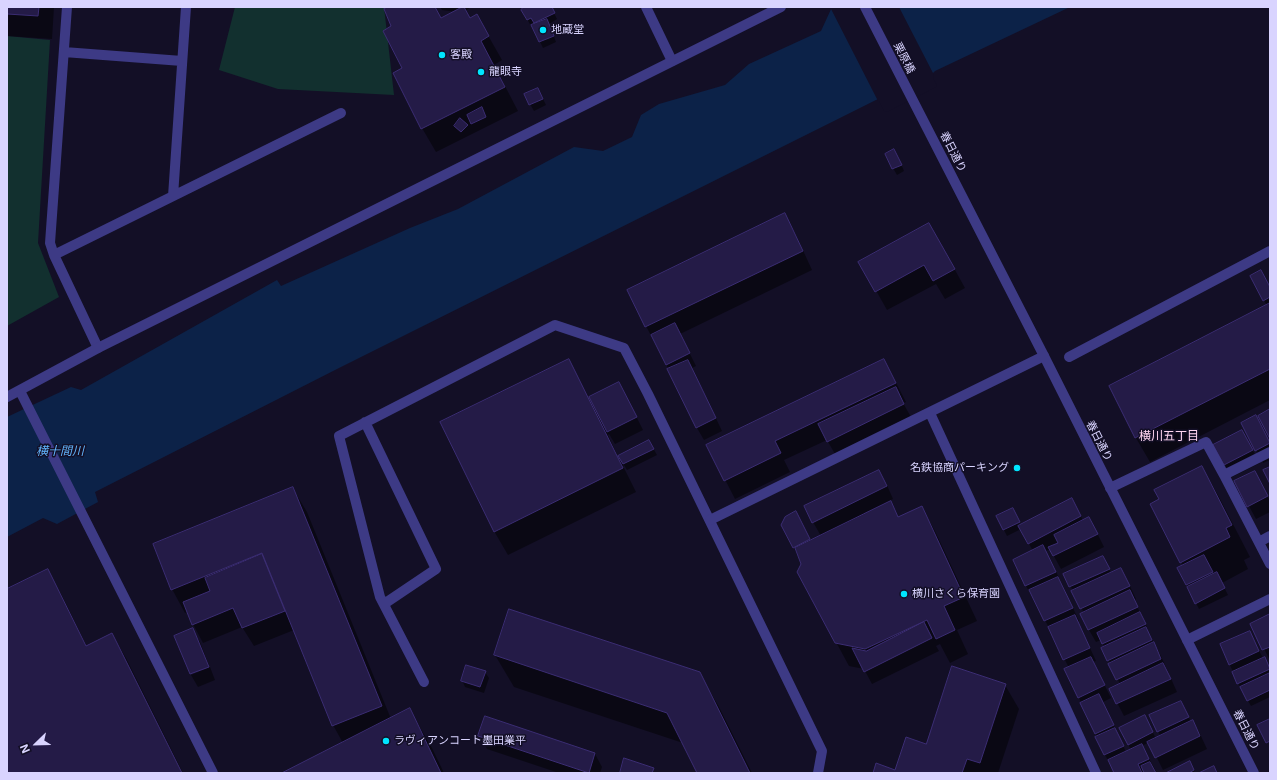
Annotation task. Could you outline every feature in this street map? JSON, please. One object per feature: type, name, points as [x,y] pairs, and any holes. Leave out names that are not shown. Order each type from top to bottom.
[{"type":"street","points":[[67,7],[50,243],[54,255],[98,348]]},
{"type":"street","points":[[173,196],[186,7]]},
{"type":"street","points":[[646,7],[672,61]]},
{"type":"street","points":[[7,397],[98,348],[781,7]]},
{"type":"street","name":"栗原橋","points":[[865,7],[922,120]]},
{"type":"street","points":[[64,52],[182,61]]},
{"type":"street","points":[[54,255],[341,113]]},
{"type":"street","name":"春日通り","points":[[922,120],[1044,356],[1254,773]]},
{"type":"street","points":[[1069,357],[1270,251]]},
{"type":"street","points":[[424,682],[380,597],[340,436],[555,325],[624,348],[710,520],[822,751],[818,773]]},
{"type":"street","points":[[710,520],[1044,356]]},
{"type":"street","points":[[20,391],[96,538],[213,773]]},
{"type":"street","points":[[930,413],[1096,773]]},
{"type":"street","points":[[365,422],[436,569],[384,604]]},
{"type":"street","points":[[1110,488],[1206,442],[1270,564]]},
{"type":"street","points":[[1224,475],[1270,452]]},
{"type":"street","points":[[1259,542],[1270,536]]},
{"type":"street","points":[[1187,640],[1270,599]]},
{"type":"green space","points":[[235,7],[384,7],[394,95],[278,89],[219,70]]},
{"type":"green space","points":[[7,36],[50,40],[38,243],[59,297],[7,326]]},
{"type":"water","name":"横十間川","points":[[832,7],[1070,7],[935,71],[931,75],[880,98],[339,368],[95,492],[98,502],[57,524],[43,518],[7,537],[7,417],[71,387],[81,390],[277,280],[281,286],[410,228],[458,209],[574,147],[603,151],[632,137],[641,115],[659,104],[725,85],[749,64],[821,31]]},
{"type":"pier","points":[[830,7],[899,7],[934,75],[934,80],[937,85],[936,87],[887,112],[884,111]]},
{"type":"building","points":[[7,7],[39,7],[38,16],[7,14]]},
{"type":"building","name":"客殿","points":[[388,7],[435,7],[441,18],[462,7],[464,7],[470,18],[477,14],[489,36],[481,41],[505,87],[421,129],[393,73],[402,68],[383,31],[391,26],[384,9]]},
{"type":"building","points":[[524,7],[552,7],[555,13],[534,23],[531,18],[527,20],[521,10]]},
{"type":"building","name":"地蔵堂","points":[[547,19],[554,36],[539,42],[531,25]]},
{"type":"building","points":[[538,88],[543,99],[529,105],[524,94]]},
{"type":"building","points":[[482,107],[486,117],[471,124],[467,115]]},
{"type":"building","points":[[460,118],[468,125],[461,132],[454,126]]},
{"type":"building","points":[[894,149],[902,165],[892,169],[885,154]]},
{"type":"building","points":[[785,213],[803,251],[645,327],[627,290]]},
{"type":"building","points":[[929,223],[955,269],[933,281],[924,265],[875,292],[858,262]]},
{"type":"building","points":[[1261,270],[1270,287],[1270,297],[1263,301],[1250,276]]},
{"type":"building","points":[[1270,303],[1270,369],[1135,438],[1109,386]]},
{"type":"building","points":[[675,323],[690,353],[666,365],[651,335]]},
{"type":"building","points":[[569,359],[623,468],[494,532],[440,422]]},
{"type":"building","points":[[884,359],[896,383],[775,441],[781,453],[724,481],[706,445]]},
{"type":"building","points":[[688,360],[716,418],[696,428],[667,369]]},
{"type":"building","points":[[619,382],[637,417],[607,432],[589,397]]},
{"type":"building","points":[[896,387],[904,404],[827,442],[818,424]]},
{"type":"building","points":[[1270,409],[1270,439],[1258,416]]},
{"type":"building","points":[[1256,415],[1270,443],[1255,451],[1241,423]]},
{"type":"building","points":[[1242,430],[1253,450],[1224,465],[1213,445]]},
{"type":"building","points":[[649,440],[654,449],[623,464],[618,456]]},
{"type":"building","points":[[1202,466],[1232,525],[1226,528],[1230,537],[1180,563],[1150,504],[1159,499],[1154,490]]},
{"type":"building","points":[[1270,467],[1270,484],[1263,470]]},
{"type":"building","points":[[879,470],[887,486],[812,523],[804,506]]},
{"type":"building","points":[[1255,471],[1268,496],[1247,507],[1234,481]]},
{"type":"building","points":[[293,487],[382,706],[332,726],[262,553],[171,590],[153,544]]},
{"type":"building","points":[[1072,498],[1081,516],[1028,544],[1018,526]]},
{"type":"building","points":[[891,501],[898,517],[922,506],[964,597],[944,606],[955,630],[936,639],[927,620],[865,649],[835,643],[797,572],[801,564],[795,548]]},
{"type":"building","points":[[1013,508],[1020,522],[1003,530],[996,516]]},
{"type":"building","points":[[796,511],[810,539],[793,548],[781,525],[785,517]]},
{"type":"building","points":[[1089,517],[1098,534],[1053,556],[1048,547],[1058,543],[1054,535]]},
{"type":"building","points":[[1043,545],[1056,572],[1025,586],[1013,560]]},
{"type":"building","points":[[262,554],[285,611],[242,628],[233,608],[192,625],[183,602],[210,591],[205,578]]},
{"type":"building","points":[[1204,555],[1213,572],[1186,585],[1177,568]]},
{"type":"building","points":[[1103,556],[1110,569],[1069,587],[1063,574]]},
{"type":"building","points":[[1121,568],[1130,586],[1080,609],[1071,591]]},
{"type":"building","points":[[48,569],[86,646],[112,633],[182,773],[7,773],[7,589]]},
{"type":"building","points":[[1217,572],[1225,588],[1195,604],[1187,587]]},
{"type":"building","points":[[1058,577],[1073,608],[1044,621],[1029,590]]},
{"type":"building","points":[[1130,590],[1138,607],[1088,630],[1080,614]]},
{"type":"building","points":[[509,609],[700,672],[750,773],[697,773],[667,713],[494,655]]},
{"type":"building","points":[[1140,612],[1146,624],[1102,644],[1097,633]]},
{"type":"building","points":[[1270,614],[1270,647],[1262,650],[1250,624]]},
{"type":"building","points":[[1075,615],[1090,648],[1063,660],[1048,627]]},
{"type":"building","points":[[924,622],[932,638],[864,672],[852,648],[866,651]]},
{"type":"building","points":[[1146,627],[1152,640],[1107,661],[1101,648]]},
{"type":"building","points":[[193,628],[209,667],[190,674],[174,636]]},
{"type":"building","points":[[1250,631],[1259,651],[1229,665],[1220,644]]},
{"type":"building","points":[[1154,642],[1161,659],[1116,680],[1108,664]]},
{"type":"building","points":[[1091,657],[1105,685],[1078,698],[1064,669]]},
{"type":"building","points":[[1265,657],[1270,669],[1237,684],[1232,672]]},
{"type":"building","points":[[1163,663],[1171,679],[1116,704],[1109,689]]},
{"type":"building","points":[[466,665],[486,671],[480,687],[461,681]]},
{"type":"building","points":[[952,666],[1006,684],[980,763],[967,759],[962,773],[873,773],[876,763],[895,770],[906,737],[926,744]]},
{"type":"building","points":[[1270,673],[1270,690],[1247,701],[1240,687]]},
{"type":"building","points":[[1099,694],[1114,725],[1095,734],[1080,703]]},
{"type":"building","points":[[1181,701],[1189,717],[1157,732],[1149,715]]},
{"type":"building","name":"ラヴィアンコート墨田業平","points":[[410,708],[441,773],[282,773]]},
{"type":"building","points":[[1145,715],[1153,732],[1128,745],[1119,728]]},
{"type":"building","points":[[485,716],[595,753],[589,773],[478,736]]},
{"type":"building","points":[[1270,719],[1270,741],[1266,743],[1257,725]]},
{"type":"building","points":[[1193,720],[1200,736],[1155,758],[1147,742]]},
{"type":"building","points":[[1115,728],[1124,746],[1104,755],[1095,737]]},
{"type":"building","points":[[1142,744],[1149,759],[1138,764],[1142,773],[1114,773],[1108,760]]},
{"type":"building","points":[[624,758],[654,768],[652,773],[620,773]]},
{"type":"building","points":[[1190,761],[1194,770],[1189,773],[1166,773]]},
{"type":"building","points":[[1150,762],[1156,773],[1144,773],[1141,766]]},
{"type":"building","points":[[1214,766],[1217,773],[1199,773]]},
{"type":"place","name":"地蔵堂","points":[[543,30]]},
{"type":"place","name":"客殿","points":[[442,55]]},
{"type":"place","name":"龍眼寺","points":[[481,72]]},
{"type":"place","name":"名鉄協商パーキング","points":[[1017,468]]},
{"type":"place","name":"横川さくら保育園","points":[[904,594]]},
{"type":"place","name":"ラヴィアンコート墨田業平","points":[[386,741]]},
{"type":"district","name":"横川五丁目","points":[[1169,436]]}]
